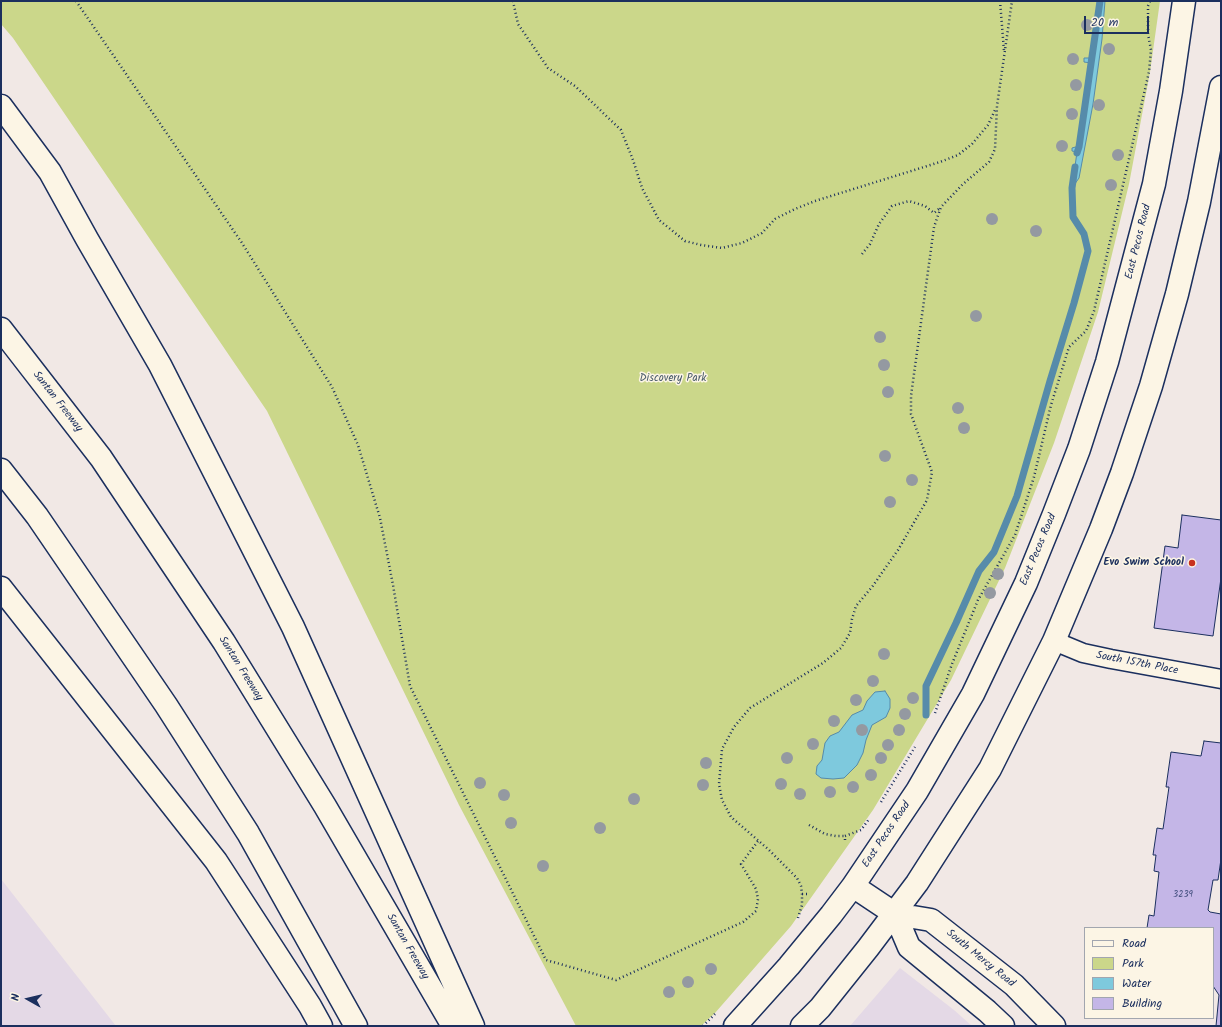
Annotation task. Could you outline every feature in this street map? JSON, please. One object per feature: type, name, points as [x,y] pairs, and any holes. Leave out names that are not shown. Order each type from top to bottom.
[{"type":"main road","name":"East Pecos Road","points":[[734,1026],[789,966],[853,886],[917,791],[973,694],[1026,582],[1079,449],[1107,362],[1154,184],[1171,91],[1184,1]]},
{"type":"main road","points":[[802,1026],[820,1008],[895,914],[925,871],[990,769],[1054,641],[1104,522],[1151,386],[1177,294],[1200,202],[1221,87]]},
{"type":"main road","points":[[1,106],[50,172],[160,365],[293,627],[473,1026]]},
{"type":"main road","name":"Santan Freeway","points":[[1,329],[101,458],[224,642],[325,806],[453,1026]]},
{"type":"main road","points":[[1,470],[38,516],[166,705],[248,834],[356,1026]]},
{"type":"main road","points":[[1,588],[216,861],[306,1000],[321,1026]]},
{"type":"main road","name":"South Mercy Road","points":[[853,886],[895,914],[932,920],[1014,985],[1054,1026]]},
{"type":"main road","points":[[895,914],[910,947],[1003,1026]]},
{"type":"street","name":"South 157th Place","points":[[1054,641],[1083,653],[1112,660],[1221,679]]},
{"type":"path","points":[[76,1],[242,243],[332,387],[358,445],[380,518],[410,686],[546,960],[616,980],[743,922],[756,911],[758,899],[756,889],[741,864],[758,841]]},
{"type":"path","points":[[512,1],[518,24],[548,68],[575,86],[621,130],[642,188],[659,220],[685,241],[701,245],[722,248],[742,243],[762,232],[775,219],[795,209],[958,155],[972,144],[988,125],[997,106]]},
{"type":"path","points":[[1000,1],[1004,58]]},
{"type":"path","points":[[862,254],[870,244],[879,224],[892,206],[909,201],[925,206],[934,213],[963,184],[989,162],[995,148],[997,106],[1012,1]]},
{"type":"path","points":[[933,717],[952,664],[978,600],[1015,535],[1034,477],[1051,405],[1069,347],[1086,331],[1094,311],[1149,72],[1151,50],[1148,34],[1148,6],[1150,1]]},
{"type":"path","points":[[794,923],[799,917],[802,905],[801,886],[797,878],[731,818],[722,800],[719,784],[722,749],[734,727],[750,708],[823,663],[841,648],[850,633],[856,606],[872,587],[898,550],[927,500],[932,472],[911,414],[911,396],[934,227],[941,207]]},
{"type":"path","points":[[880,803],[915,746]]},
{"type":"path","points":[[809,825],[825,834],[845,836],[861,830],[872,815]]},
{"type":"path","points":[[802,894],[808,894]]},
{"type":"path","points":[[703,1026],[718,1012]]},
{"type":"shaded area","points":[[1,879],[116,1026],[1,1026]]},
{"type":"shaded area","points":[[900,968],[954,1010],[972,1026],[850,1026]]},
{"type":"green space","name":"Discovery Park","points":[[1,1],[1160,1],[1150,72],[1129,184],[1098,312],[1054,443],[1005,568],[951,680],[873,810],[791,926],[715,1013],[701,1026],[576,1026],[459,805],[267,411],[13,38],[1,24]]},
{"type":"water","points":[[1100,1],[1105,1],[1102,39],[1093,104],[1079,178],[1072,188],[1077,152],[1072,151],[1072,148],[1079,146],[1091,63],[1084,62],[1084,58],[1091,58]]},
{"type":"water","points":[[885,691],[890,699],[890,708],[886,717],[872,725],[863,753],[857,765],[844,778],[821,778],[816,774],[817,766],[822,760],[825,743],[830,736],[839,732],[852,715],[863,710],[867,701],[875,692]]},
{"type":"building","name":"Evo Swim School","points":[[1182,515],[1221,520],[1221,578],[1213,636],[1154,628],[1165,546],[1178,548]]},
{"type":"building","points":[[1204,741],[1221,743],[1221,859],[1218,880],[1213,880],[1208,910],[1210,912],[1221,914],[1221,1026],[1216,1026],[1219,995],[1214,988],[1214,927],[1147,927],[1149,915],[1154,916],[1159,872],[1154,871],[1156,855],[1153,855],[1157,828],[1163,829],[1169,787],[1166,787],[1171,752],[1201,756]]},
{"type":"waterway","points":[[1077,153],[1100,1]]},
{"type":"waterway","points":[[926,715],[926,686],[979,571],[994,552],[1017,496],[1074,303],[1088,251],[1084,234],[1073,217],[1072,188],[1075,167]]},
{"type":"place","name":"Evo Swim School","points":[[1192,563]]}]
